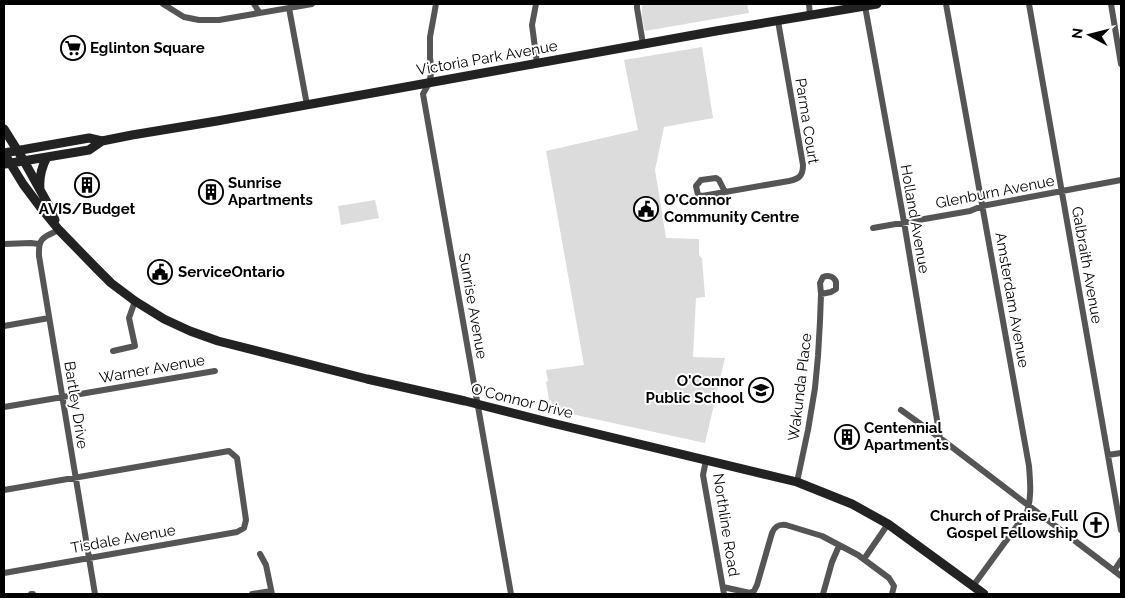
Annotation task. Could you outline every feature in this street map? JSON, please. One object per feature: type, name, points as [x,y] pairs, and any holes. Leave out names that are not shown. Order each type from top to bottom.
[{"type":"main road","name":"Victoria Park Avenue","points":[[4,153],[89,138],[102,141],[877,4]]},
{"type":"main road","points":[[4,129],[18,140],[38,147]]},
{"type":"main road","points":[[4,129],[24,161]]},
{"type":"main road","name":"Victoria Park Avenue","points":[[7,164],[89,150],[102,141]]},
{"type":"main road","points":[[4,153],[7,164]]},
{"type":"main road","points":[[40,192],[39,178],[47,157]]},
{"type":"main road","name":"O'Connor Drive","points":[[24,161],[49,206],[59,230]]},
{"type":"main road","name":"O'Connor Drive","points":[[7,164],[59,230],[111,283],[135,302],[164,319],[190,331],[218,341],[367,379],[797,482],[852,504],[888,524],[984,594]]},
{"type":"street","points":[[163,4],[184,17],[199,20],[218,20],[312,4]]},
{"type":"street","points":[[254,4],[259,12]]},
{"type":"street","name":"Sunrise Avenue","points":[[436,4],[430,37],[432,70],[423,94],[511,594]]},
{"type":"street","points":[[536,4],[532,25],[537,63]]},
{"type":"street","points":[[638,4],[643,44]]},
{"type":"street","points":[[809,4],[810,15]]},
{"type":"street","name":"Amsterdam Avenue","points":[[946,4],[1028,466],[1030,487],[1028,506],[1023,517],[973,586]]},
{"type":"street","name":"Galbraith Avenue","points":[[1029,4],[1121,530]]},
{"type":"street","points":[[1111,4],[1121,64]]},
{"type":"street","name":"Holland Avenue","points":[[865,6],[940,438]]},
{"type":"street","points":[[289,8],[307,105]]},
{"type":"street","name":"Parma Court","points":[[724,192],[794,180],[802,174],[803,166],[778,21]]},
{"type":"street","name":"Glenburn Avenue","points":[[874,228],[970,211],[982,206],[1121,180]]},
{"type":"street","points":[[4,244],[39,244],[46,237],[59,230]]},
{"type":"street","name":"Bartley Drive","points":[[39,244],[38,256],[95,594]]},
{"type":"street","name":"Wakunda Place","points":[[797,482],[815,388],[821,294]]},
{"type":"street","points":[[113,351],[135,346],[129,318],[135,302]]},
{"type":"street","points":[[4,326],[49,318]]},
{"type":"street","name":"Warner Avenue","points":[[4,407],[215,370]]},
{"type":"street","points":[[901,410],[1121,576]]},
{"type":"street","name":"Tisdale Avenue","points":[[4,572],[237,532],[245,526],[246,516],[237,458],[229,451],[75,478]]},
{"type":"street","points":[[1108,455],[1121,452]]},
{"type":"street","name":"Northline Road","points":[[706,460],[703,475],[724,591]]},
{"type":"street","points":[[4,490],[75,478]]},
{"type":"street","points":[[724,591],[750,593],[754,591],[772,533],[778,525],[786,524],[822,536],[858,555],[890,578],[894,586],[892,594]]},
{"type":"street","points":[[864,559],[888,524]]},
{"type":"street","points":[[823,594],[832,562],[839,546]]},
{"type":"street","points":[[252,594],[271,593],[266,565],[260,554]]},
{"type":"street","points":[[1114,571],[1121,560]]},
{"type":"shaded area","points":[[642,4],[747,4],[749,13],[645,31]]},
{"type":"shaded area","points":[[702,47],[713,118],[664,127],[655,170],[666,238],[699,239],[699,255],[702,258],[705,297],[696,298],[693,357],[725,358],[705,443],[553,410],[546,382],[548,381],[546,370],[584,365],[546,151],[638,130],[624,60]]},
{"type":"shaded area","points":[[375,200],[379,218],[341,225],[338,206]]},
{"type":"place","name":"Eglinton Square","points":[[73,48]]},
{"type":"place","name":"AVIS/Budget","points":[[87,185]]},
{"type":"place","name":"Sunrise Apartments","points":[[211,192]]},
{"type":"place","name":"O'Connor Community Centre","points":[[646,209]]},
{"type":"place","name":"ServiceOntario","points":[[160,272]]},
{"type":"place","name":"O'Connor Public School","points":[[761,390]]},
{"type":"place","name":"Centennial Apartments","points":[[847,437]]},
{"type":"place","name":"Church of Praise Full Gospel Fellowship","points":[[1096,525]]}]
